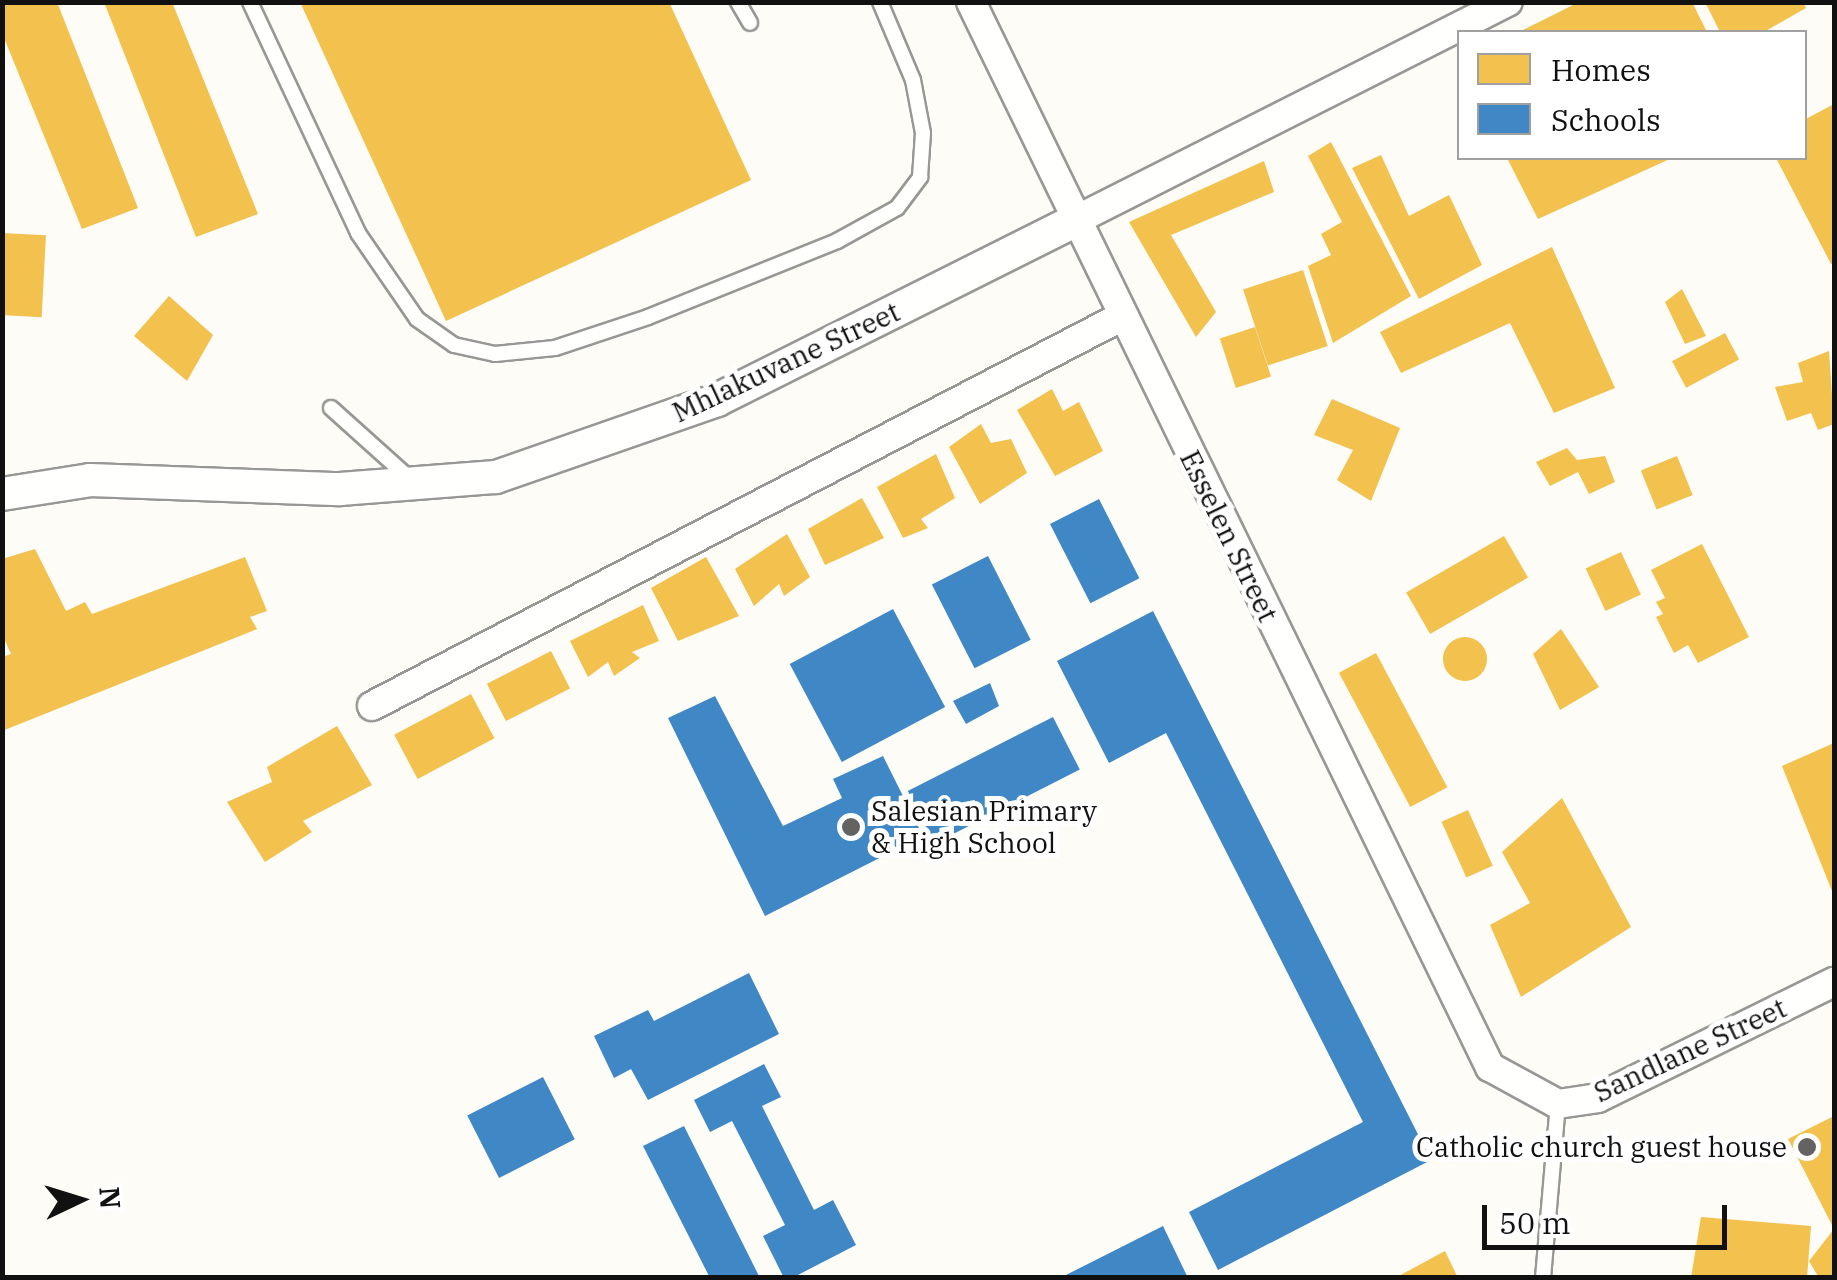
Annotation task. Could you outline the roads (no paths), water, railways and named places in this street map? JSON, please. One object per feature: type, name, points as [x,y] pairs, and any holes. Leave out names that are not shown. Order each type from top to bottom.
[{"type":"street","name":"Esselen Street","points":[[971,2],[1074,222],[1490,1067]]},
{"type":"street","name":"Mhlakuvane Street","points":[[2,494],[90,480],[340,489],[496,477],[717,400],[1508,2]]},
{"type":"street","points":[[372,706],[1121,317]]},
{"type":"street","name":"Sandlane Street","points":[[1490,1067],[1558,1104],[1598,1098],[1834,982]]},
{"type":"lane","points":[[250,2],[358,233],[418,320],[454,346],[495,354],[555,348],[648,317],[837,241],[897,208],[920,177],[923,133],[913,80],[880,2]]},
{"type":"lane","points":[[738,2],[750,23]]},
{"type":"lane","points":[[331,408],[414,482]]},
{"type":"lane","points":[[1543,1278],[1558,1104]]},
{"type":"place","name":"Salesian Primary & High School","points":[[851,827]]},
{"type":"place","name":"Catholic church guest house","points":[[1807,1147]]}]
